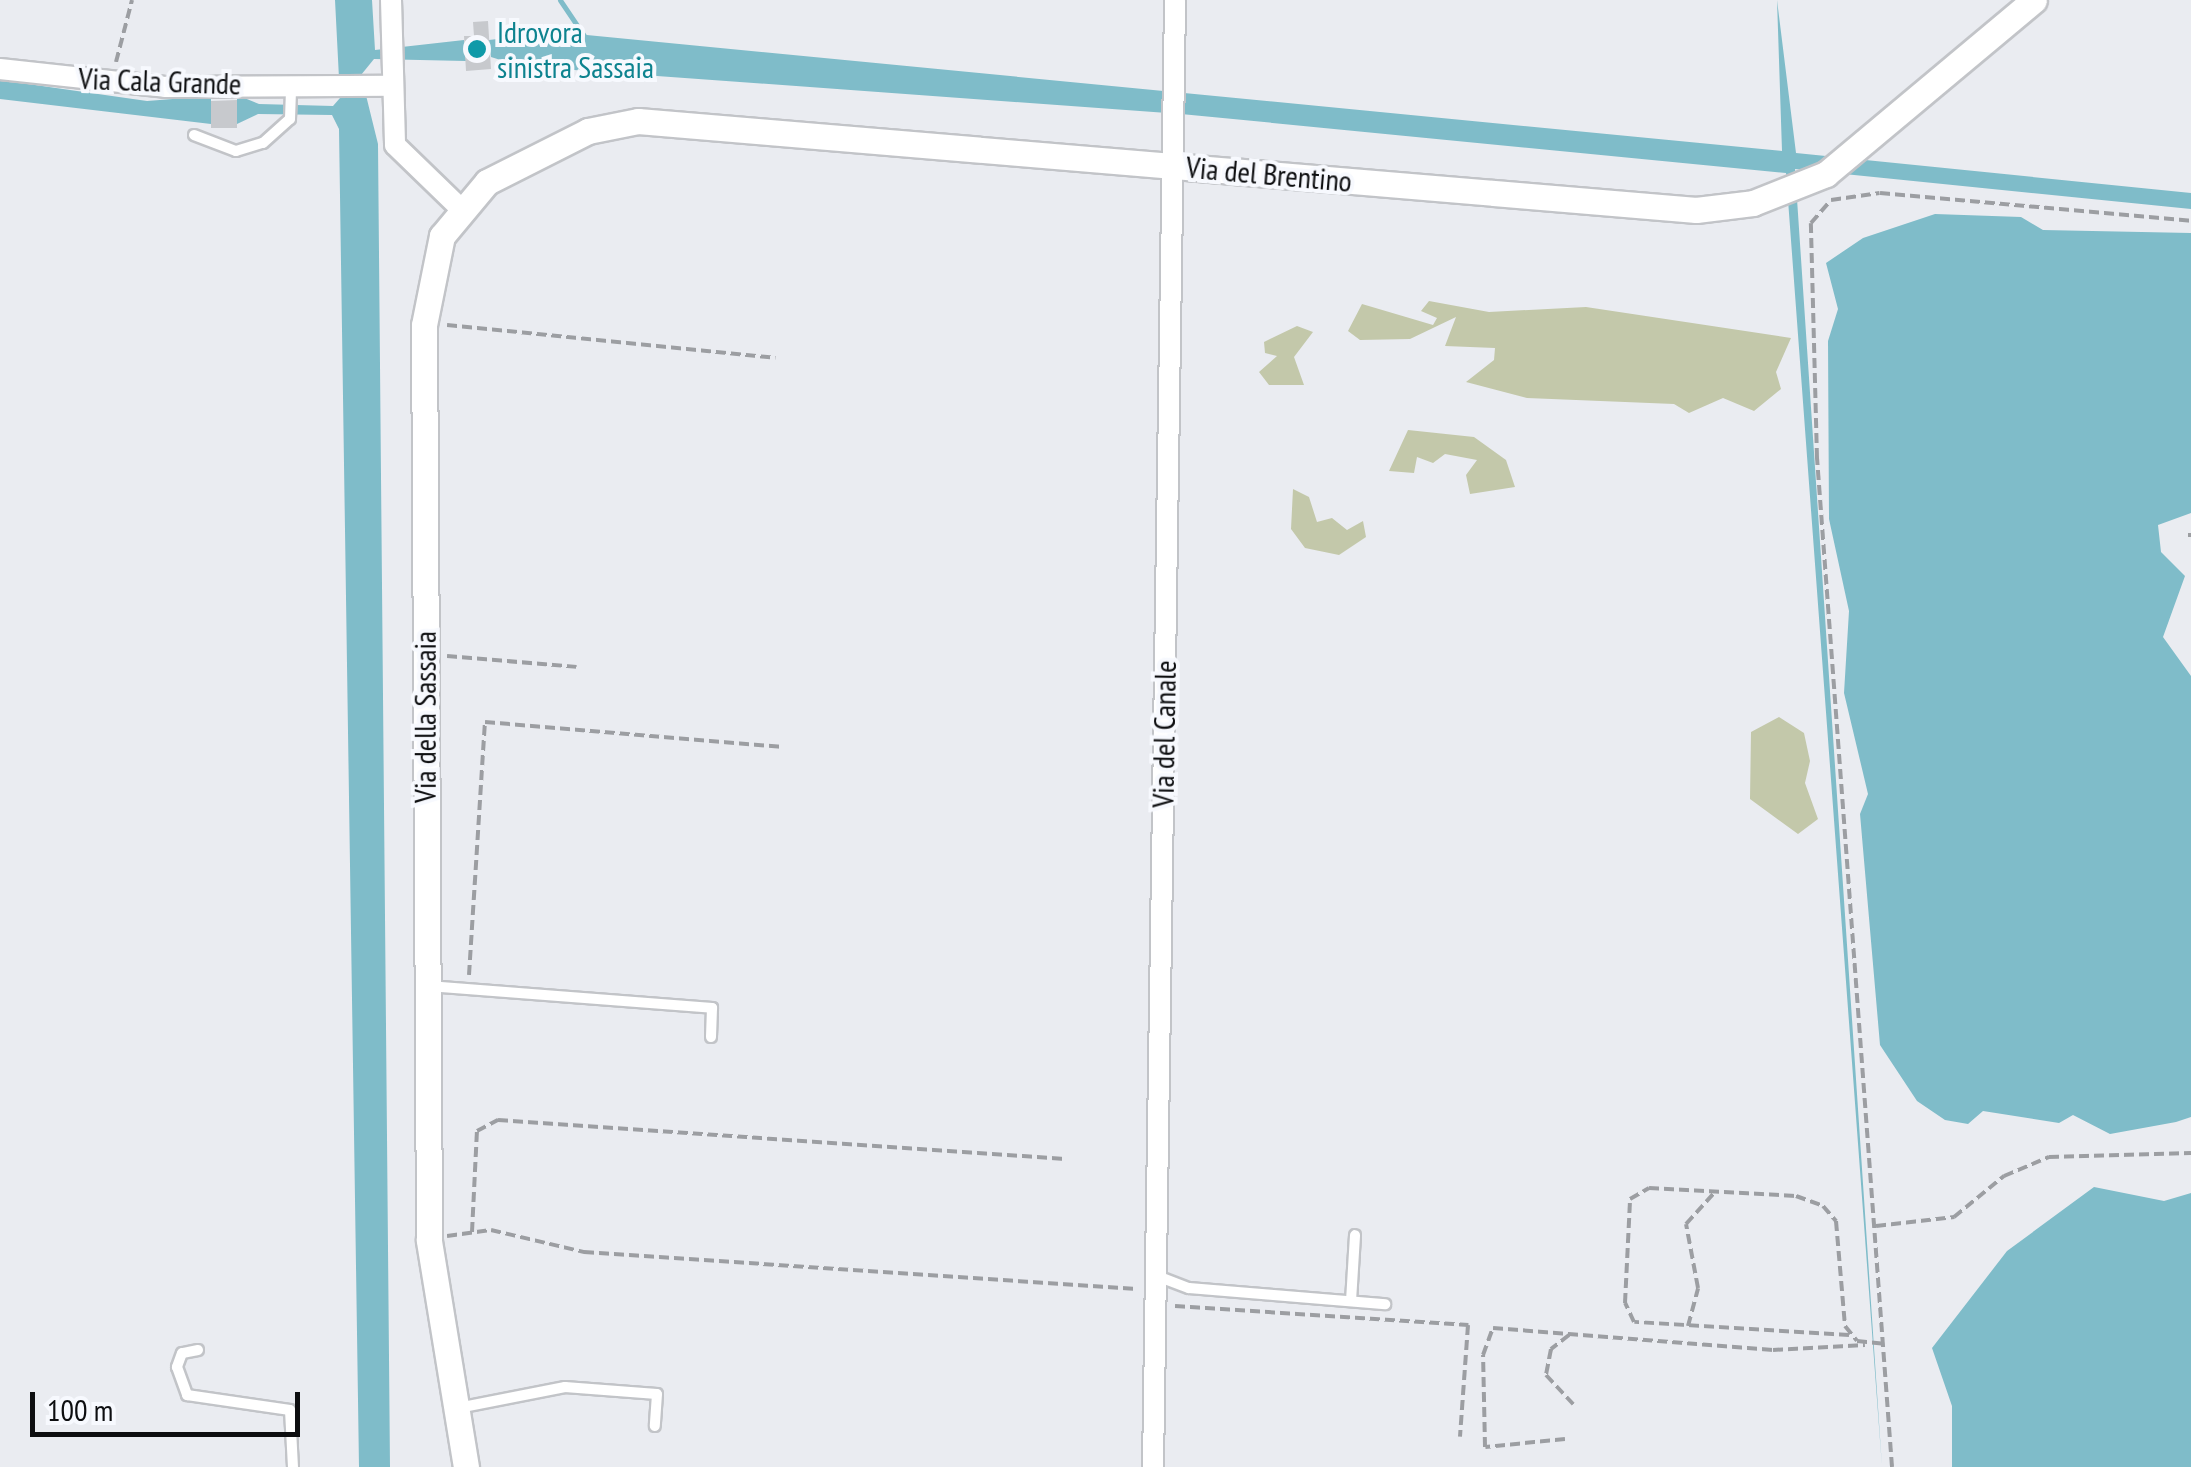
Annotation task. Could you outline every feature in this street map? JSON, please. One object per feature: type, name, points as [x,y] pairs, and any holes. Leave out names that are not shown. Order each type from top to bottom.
[{"type":"street","points":[[391,0],[394,145],[461,209]]},
{"type":"street","name":"Via del Canale","points":[[1153,1467],[1175,0]]},
{"type":"street","name":"Via del Brentino","points":[[461,209],[524,157],[638,121],[1696,210],[1782,192],[1865,146],[2034,0]]},
{"type":"street","name":"Via Cala Grande","points":[[0,69],[119,83],[290,93],[321,86],[392,86]]},
{"type":"street","name":"Via della Sassaia","points":[[461,209],[442,236],[424,325],[424,986],[429,1240],[466,1467]]},
{"type":"lane","points":[[194,135],[236,152],[290,120],[290,93]]},
{"type":"lane","points":[[424,986],[712,1008],[711,1037]]},
{"type":"lane","points":[[1351,1301],[1354,1235]]},
{"type":"lane","points":[[1157,1291],[1188,1288],[1385,1304]]},
{"type":"lane","points":[[198,1350],[182,1352],[177,1367],[186,1396],[290,1410],[294,1467]]},
{"type":"lane","points":[[455,1409],[565,1387],[657,1394],[656,1426]]},
{"type":"path","points":[[119,83],[115,47],[132,0]]},
{"type":"path","points":[[1892,1467],[1816,458],[1811,222],[1831,200],[1880,194],[2191,221]]},
{"type":"path","points":[[424,325],[775,358]]},
{"type":"path","points":[[426,652],[577,667]]},
{"type":"path","points":[[468,989],[485,722],[781,747]]},
{"type":"path","points":[[472,1232],[478,1130],[498,1120],[1065,1158]]},
{"type":"path","points":[[1876,1226],[1954,1217],[2004,1176],[2049,1157],[2191,1153]]},
{"type":"path","points":[[1849,1335],[1831,1212],[1796,1196],[1649,1188],[1628,1208],[1628,1318],[1688,1326],[1849,1335],[1866,1344]]},
{"type":"path","points":[[1688,1326],[1698,1288],[1686,1224],[1714,1193]]},
{"type":"path","points":[[429,1240],[472,1232],[529,1232],[584,1252],[1157,1291],[1468,1325],[1460,1436]]},
{"type":"path","points":[[1566,1439],[1508,1452],[1485,1446],[1482,1355],[1492,1328],[1845,1353],[1866,1344],[1885,1344]]},
{"type":"path","points":[[1572,1334],[1551,1349],[1546,1376],[1573,1404]]},
{"type":"green space","points":[[1429,301],[1489,312],[1586,307],[1791,338],[1776,372],[1781,389],[1754,411],[1723,398],[1689,413],[1674,404],[1527,398],[1466,382],[1494,360],[1495,348],[1445,346],[1456,317],[1410,339],[1360,340],[1348,331],[1362,304],[1433,325],[1437,318],[1421,311]]},
{"type":"green space","points":[[1297,326],[1313,332],[1294,357],[1304,385],[1269,385],[1259,372],[1277,356],[1265,353],[1264,342]]},
{"type":"green space","points":[[1408,430],[1474,437],[1506,460],[1515,487],[1470,494],[1466,475],[1477,460],[1445,454],[1433,463],[1417,457],[1414,473],[1389,471]]},
{"type":"green space","points":[[1293,489],[1309,497],[1317,522],[1332,518],[1347,530],[1363,521],[1366,537],[1339,555],[1305,548],[1291,529]]},
{"type":"green space","points":[[1779,717],[1804,733],[1810,761],[1805,783],[1818,819],[1798,834],[1750,799],[1751,732]]},
{"type":"water","points":[[335,0],[372,0],[375,50],[464,40],[466,61],[374,59],[361,75],[378,144],[390,1467],[359,1467],[339,129],[332,115],[258,114],[237,124],[237,95],[259,104],[333,106],[340,98]]},
{"type":"water","points":[[1777,0],[1796,153],[2191,193],[2191,209],[1795,169],[1882,1467],[1786,173],[1181,114],[519,66],[491,57],[489,40],[556,32],[1782,151]]},
{"type":"water","points":[[0,80],[147,101],[211,96],[211,124],[0,99]]},
{"type":"water","points":[[1935,214],[2021,217],[2043,230],[2191,233],[2191,513],[2158,525],[2161,552],[2185,576],[2163,637],[2191,676],[2191,1117],[2176,1122],[2110,1134],[2073,1115],[2059,1123],[1983,1111],[1968,1124],[1945,1120],[1917,1101],[1880,1045],[1860,814],[1868,794],[1844,693],[1849,611],[1829,519],[1828,341],[1838,309],[1826,263],[1863,238]]},
{"type":"water","points":[[2094,1187],[2164,1201],[2191,1193],[2191,1467],[1952,1467],[1952,1406],[1932,1348],[2007,1251]]},
{"type":"building","name":"Idrovora sinistra Sassaia","points":[[488,21],[491,69],[466,71],[464,36],[474,36],[473,22]]},
{"type":"building","points":[[237,100],[237,128],[211,128],[211,101]]},
{"type":"waterway","points":[[560,0],[585,37]]},
{"type":"place","name":"Idrovora sinistra Sassaia","points":[[477,49]]}]
